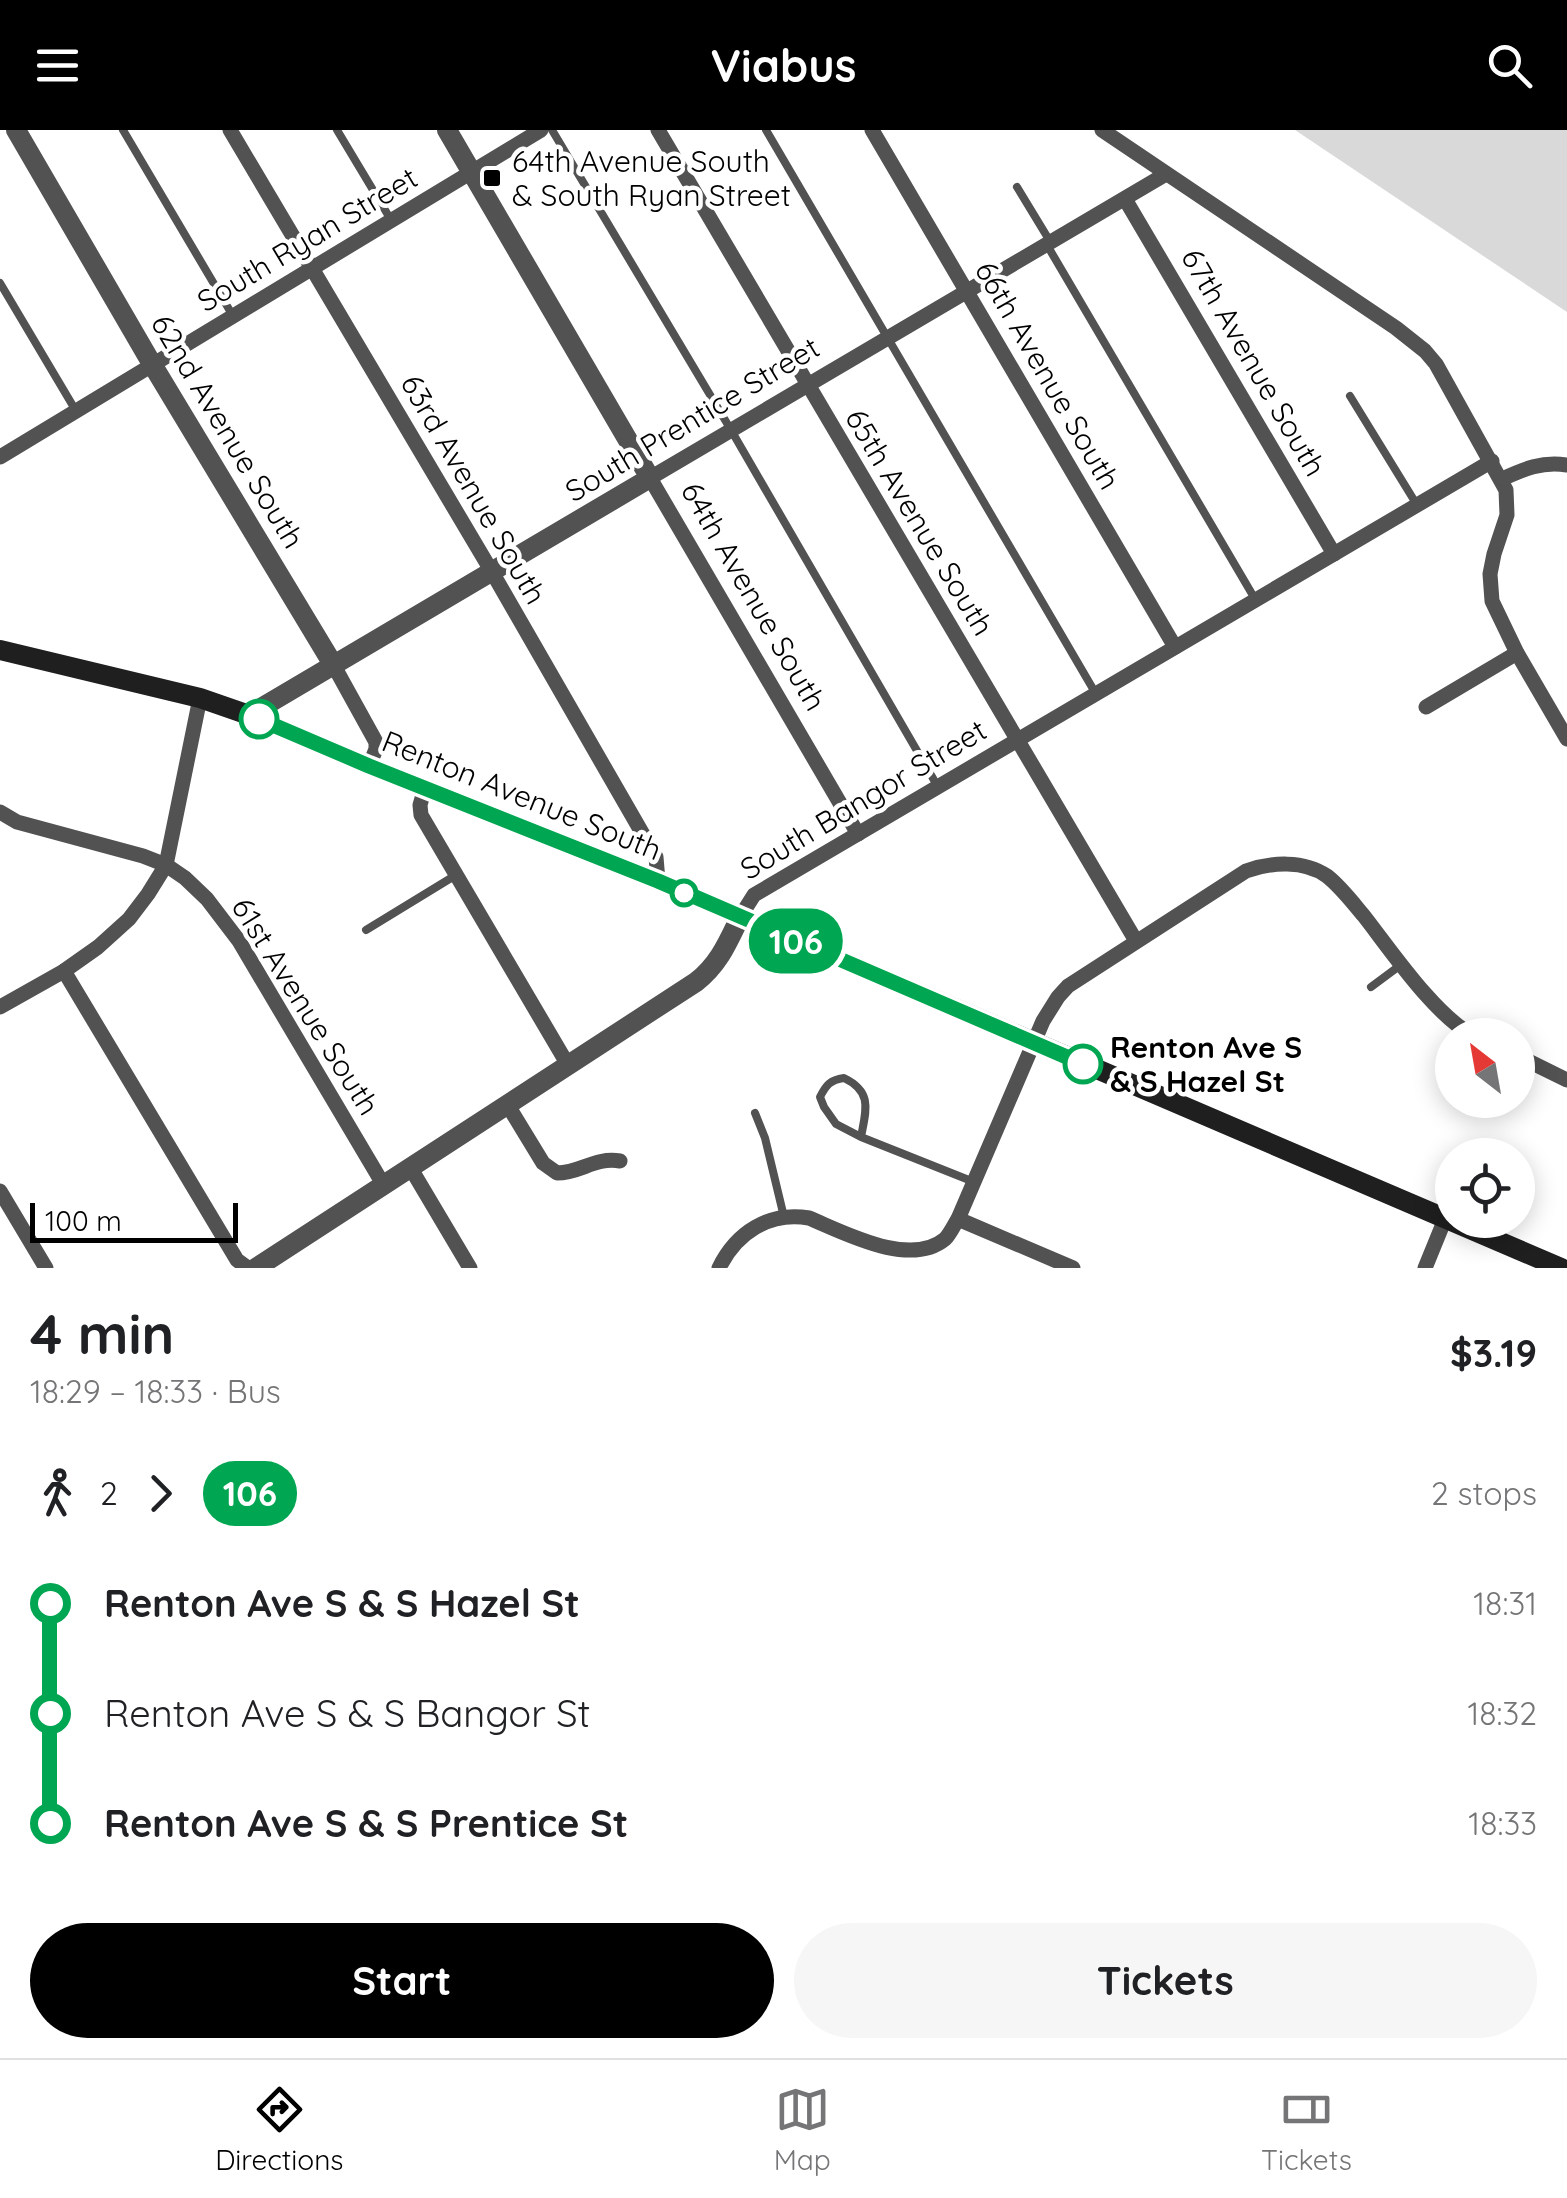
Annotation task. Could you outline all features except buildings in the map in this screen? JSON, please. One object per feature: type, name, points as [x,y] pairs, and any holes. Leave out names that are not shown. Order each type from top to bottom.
[{"type":"main road","name":"Renton Avenue South","points":[[0,650],[200,698],[249,715],[658,881],[1435,1214]]},
{"type":"main road","name":"Renton Avenue South","points":[[1491,1238],[1562,1268]]},
{"type":"street","name":"62nd Avenue South","points":[[16,130],[334,666],[376,742],[369,766]]},
{"type":"street","name":"63rd Avenue South","points":[[230,130],[656,858],[658,881]]},
{"type":"street","name":"64th Avenue South","points":[[446,130],[858,834]]},
{"type":"street","name":"South Ryan Street","points":[[0,457],[541,130]]},
{"type":"street","name":"65th Avenue South","points":[[658,130],[1136,941]]},
{"type":"street","name":"66th Avenue South","points":[[872,130],[1176,647]]},
{"type":"street","points":[[1102,130],[1410,338],[1436,364],[1502,479],[1508,502],[1494,554],[1492,601],[1517,654],[1567,740]]},
{"type":"street","name":"South Prentice Street","points":[[249,715],[1166,174]]},
{"type":"street","name":"67th Avenue South","points":[[1126,199],[1334,554]]},
{"type":"street","name":"South Bangor Street","points":[[252,1268],[710,972],[754,895],[1492,461]]},
{"type":"street","points":[[1502,479],[1528,467],[1567,465]]},
{"type":"street","points":[[1426,707],[1517,654]]},
{"type":"street","points":[[0,1007],[64,971],[106,941],[129,919],[166,865],[200,698]]},
{"type":"street","points":[[426,788],[421,815],[568,1065]]},
{"type":"street","name":"61st Avenue South","points":[[0,812],[17,822],[166,865],[207,899],[230,928],[383,1184]]},
{"type":"street","points":[[719,1268],[729,1250],[754,1227],[784,1217],[809,1218],[883,1249],[911,1253],[936,1246],[958,1219],[1043,1021],[1058,996],[1246,871],[1261,866],[1297,865],[1327,876],[1448,1018]]},
{"type":"street","points":[[64,971],[237,1260],[252,1268]]},
{"type":"street","points":[[1535,1064],[1567,1080]]},
{"type":"street","points":[[507,1104],[543,1163],[557,1173],[572,1172],[597,1161],[620,1161]]},
{"type":"street","points":[[410,1167],[470,1268]]},
{"type":"street","points":[[0,1191],[46,1268]]},
{"type":"street","points":[[958,1219],[1067,1267]]},
{"type":"street","points":[[1425,1268],[1438,1238]]},
{"type":"street","points":[[1562,1268],[1567,1258]]},
{"type":"lane","points":[[124,130],[233,316]]},
{"type":"lane","points":[[337,130],[391,220]]},
{"type":"lane","points":[[552,130],[938,787]]},
{"type":"lane","points":[[766,130],[1096,694]]},
{"type":"lane","points":[[1017,187],[1256,600]]},
{"type":"lane","points":[[0,283],[76,411]]},
{"type":"lane","points":[[1350,396],[1417,505]]},
{"type":"lane","points":[[366,930],[456,875]]},
{"type":"lane","points":[[1371,987],[1402,964]]},
{"type":"lane","points":[[861,1137],[866,1112],[862,1090],[844,1078],[832,1080],[820,1097],[836,1124],[861,1137],[974,1182]]},
{"type":"lane","points":[[756,1113],[766,1138],[784,1217]]},
{"type":"shaded area","points":[[1295,130],[1567,130],[1567,312]]},
{"type":"bus line","name":"106","points":[[259,719],[658,881],[1083,1064]]},
{"type":"place","name":"64th Avenue South & South Ryan Street","points":[[492,178]]},
{"type":"place","name":"Renton Ave S & S Hazel St","points":[[1083,1064]]}]
